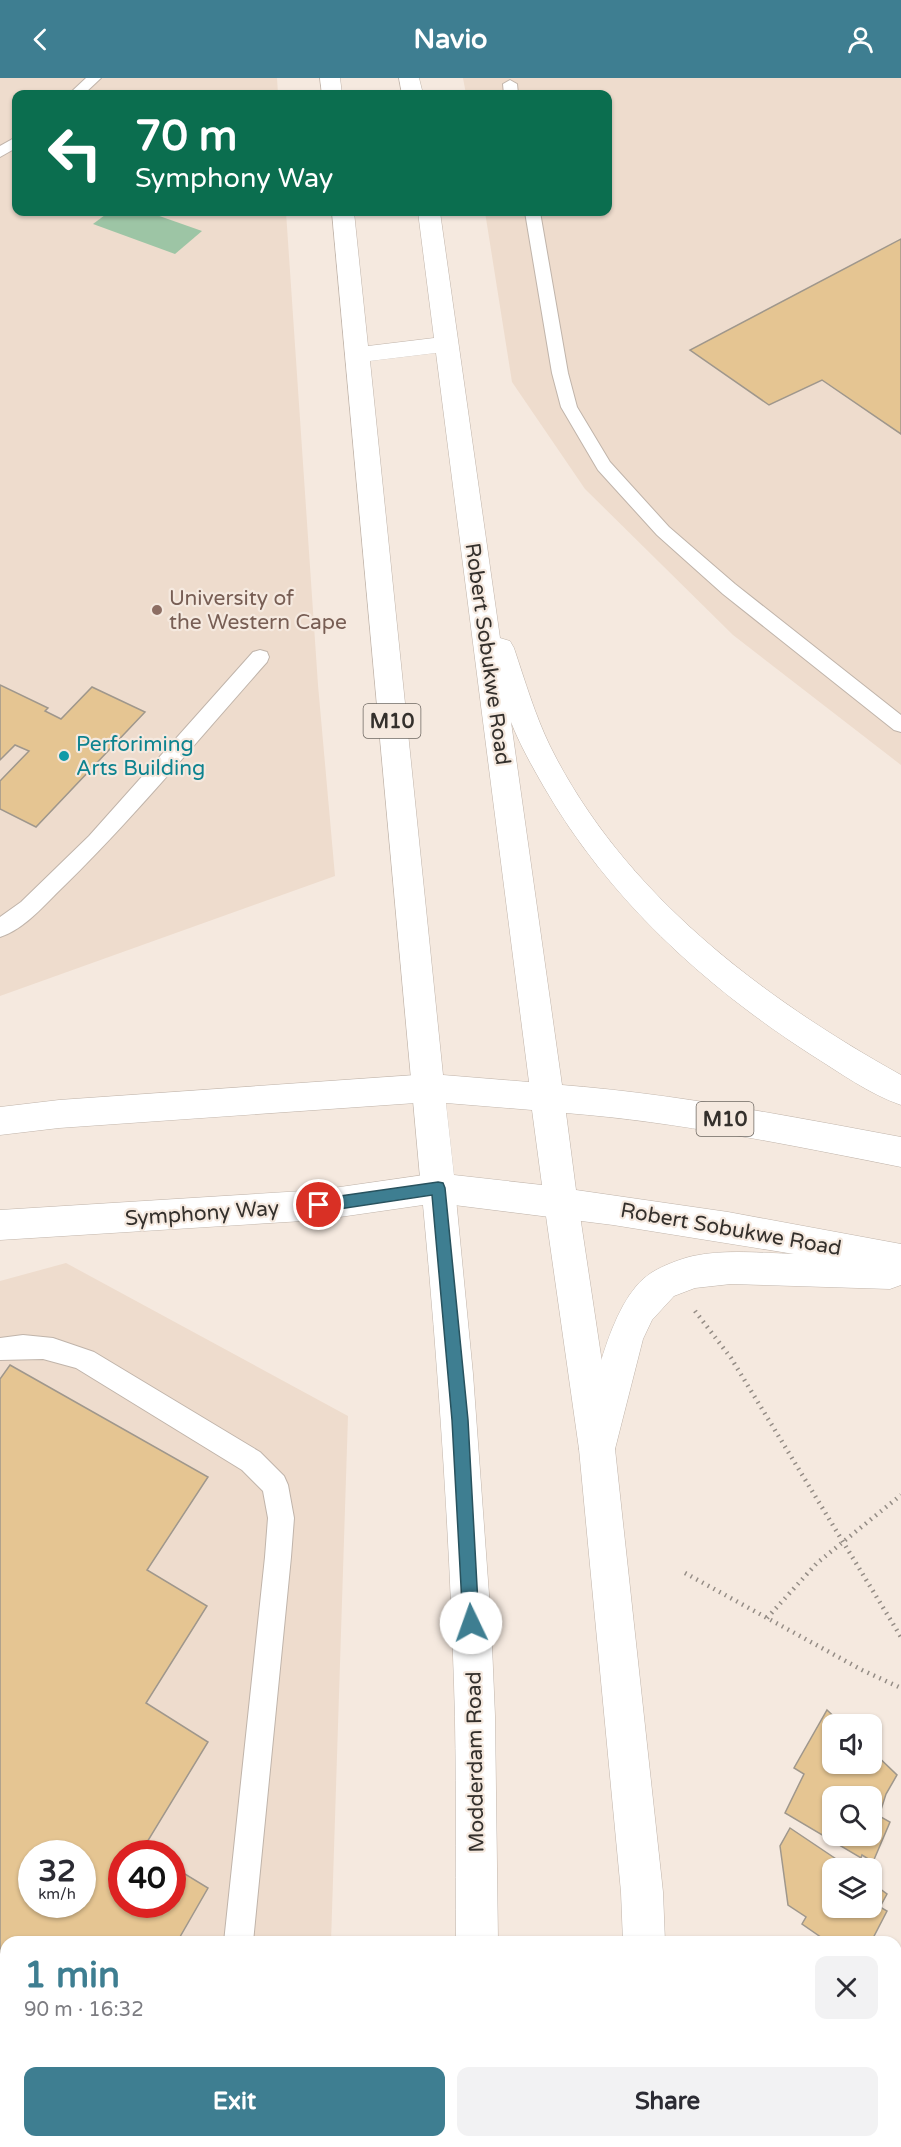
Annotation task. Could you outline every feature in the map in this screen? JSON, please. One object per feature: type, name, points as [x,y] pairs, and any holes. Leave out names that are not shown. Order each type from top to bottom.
[{"type":"main road","name":"M10","points":[[343,216],[438,1188]]},
{"type":"main road","name":"Robert Sobukwe Road","points":[[430,216],[561,1202]]},
{"type":"main road","points":[[356,355],[448,344]]},
{"type":"main road","points":[[479,590],[537,749],[563,796],[605,857],[645,904],[693,951],[737,987],[793,1028],[860,1070],[901,1091]]},
{"type":"main road","name":"M10","points":[[430,1088],[626,1104],[736,1120],[901,1152]]},
{"type":"main road","points":[[0,1121],[59,1114],[430,1088]]},
{"type":"main road","name":"Robert Sobukwe Road","points":[[438,1188],[561,1202],[812,1241],[901,1260]]},
{"type":"main road","name":"Symphony Way","points":[[0,1225],[319,1205],[438,1188]]},
{"type":"main road","name":"Modderdam Road","points":[[438,1188],[460,1420],[474,1686],[477,1936]]},
{"type":"main road","points":[[561,1202],[597,1449],[642,1892],[644,1936]]},
{"type":"main road","points":[[597,1449],[626,1337],[640,1309],[662,1285],[693,1272],[731,1268],[901,1273]]},
{"type":"lane","points":[[80,90],[94,78]]},
{"type":"lane","points":[[533,216],[560,373],[569,407],[604,466],[629,496],[671,539],[738,596],[901,725]]},
{"type":"lane","points":[[0,929],[28,908],[96,842],[260,657]]},
{"type":"lane","points":[[0,1349],[20,1345],[56,1348],[85,1360],[251,1461],[275,1485],[281,1518],[278,1557],[240,1936]]},
{"type":"path","points":[[686,1302],[695,1310],[731,1358],[901,1637]]},
{"type":"path","points":[[767,1618],[817,1563],[901,1495]]},
{"type":"path","points":[[685,1573],[862,1670],[901,1688]]},
{"type":"shaded area","name":"University of the Western Cape","points":[[0,78],[277,78],[278,90],[12,90],[12,216],[286,216],[318,685],[335,876],[0,996]]},
{"type":"shaded area","points":[[463,78],[901,78],[901,765],[733,635],[585,489],[512,382],[486,216],[612,216],[612,90],[465,90]]},
{"type":"shaded area","points":[[66,1263],[348,1416],[331,1936],[0,1936],[0,1281]]},
{"type":"green space","points":[[104,216],[159,216],[202,231],[175,254],[93,224]]},
{"type":"building","points":[[901,239],[901,434],[822,380],[769,405],[690,350]]},
{"type":"building","name":"Perforiming Arts Building","points":[[0,685],[48,708],[45,711],[61,719],[92,687],[145,712],[36,827],[0,809],[0,781],[29,751],[15,745],[0,760]]},
{"type":"building","points":[[10,1365],[208,1477],[147,1570],[207,1606],[146,1703],[208,1742],[148,1840],[108,1840],[108,1918],[186,1918],[186,1875],[208,1888],[180,1936],[0,1936],[0,1379]]},
{"type":"building","points":[[822,1719],[822,1774],[882,1774],[882,1761],[897,1775],[882,1807],[882,1786],[822,1786],[822,1835],[785,1813],[804,1774],[794,1768]]},
{"type":"building","points":[[882,1818],[890,1822],[882,1841]]},
{"type":"building","points":[[790,1828],[835,1858],[822,1858],[822,1918],[882,1918],[882,1908],[887,1911],[874,1936],[819,1936],[802,1924],[806,1917],[788,1905],[780,1846]]},
{"type":"building","points":[[841,1846],[880,1846],[875,1858],[867,1858],[862,1855],[861,1858]]},
{"type":"building","points":[[882,1890],[887,1894],[882,1903]]},
{"type":"place","name":"University of the Western Cape","points":[[157,610]]},
{"type":"place","name":"Perforiming Arts Building","points":[[64,756]]},
{"type":"route","points":[[319,1205],[438,1188],[460,1420],[471,1623]]}]
